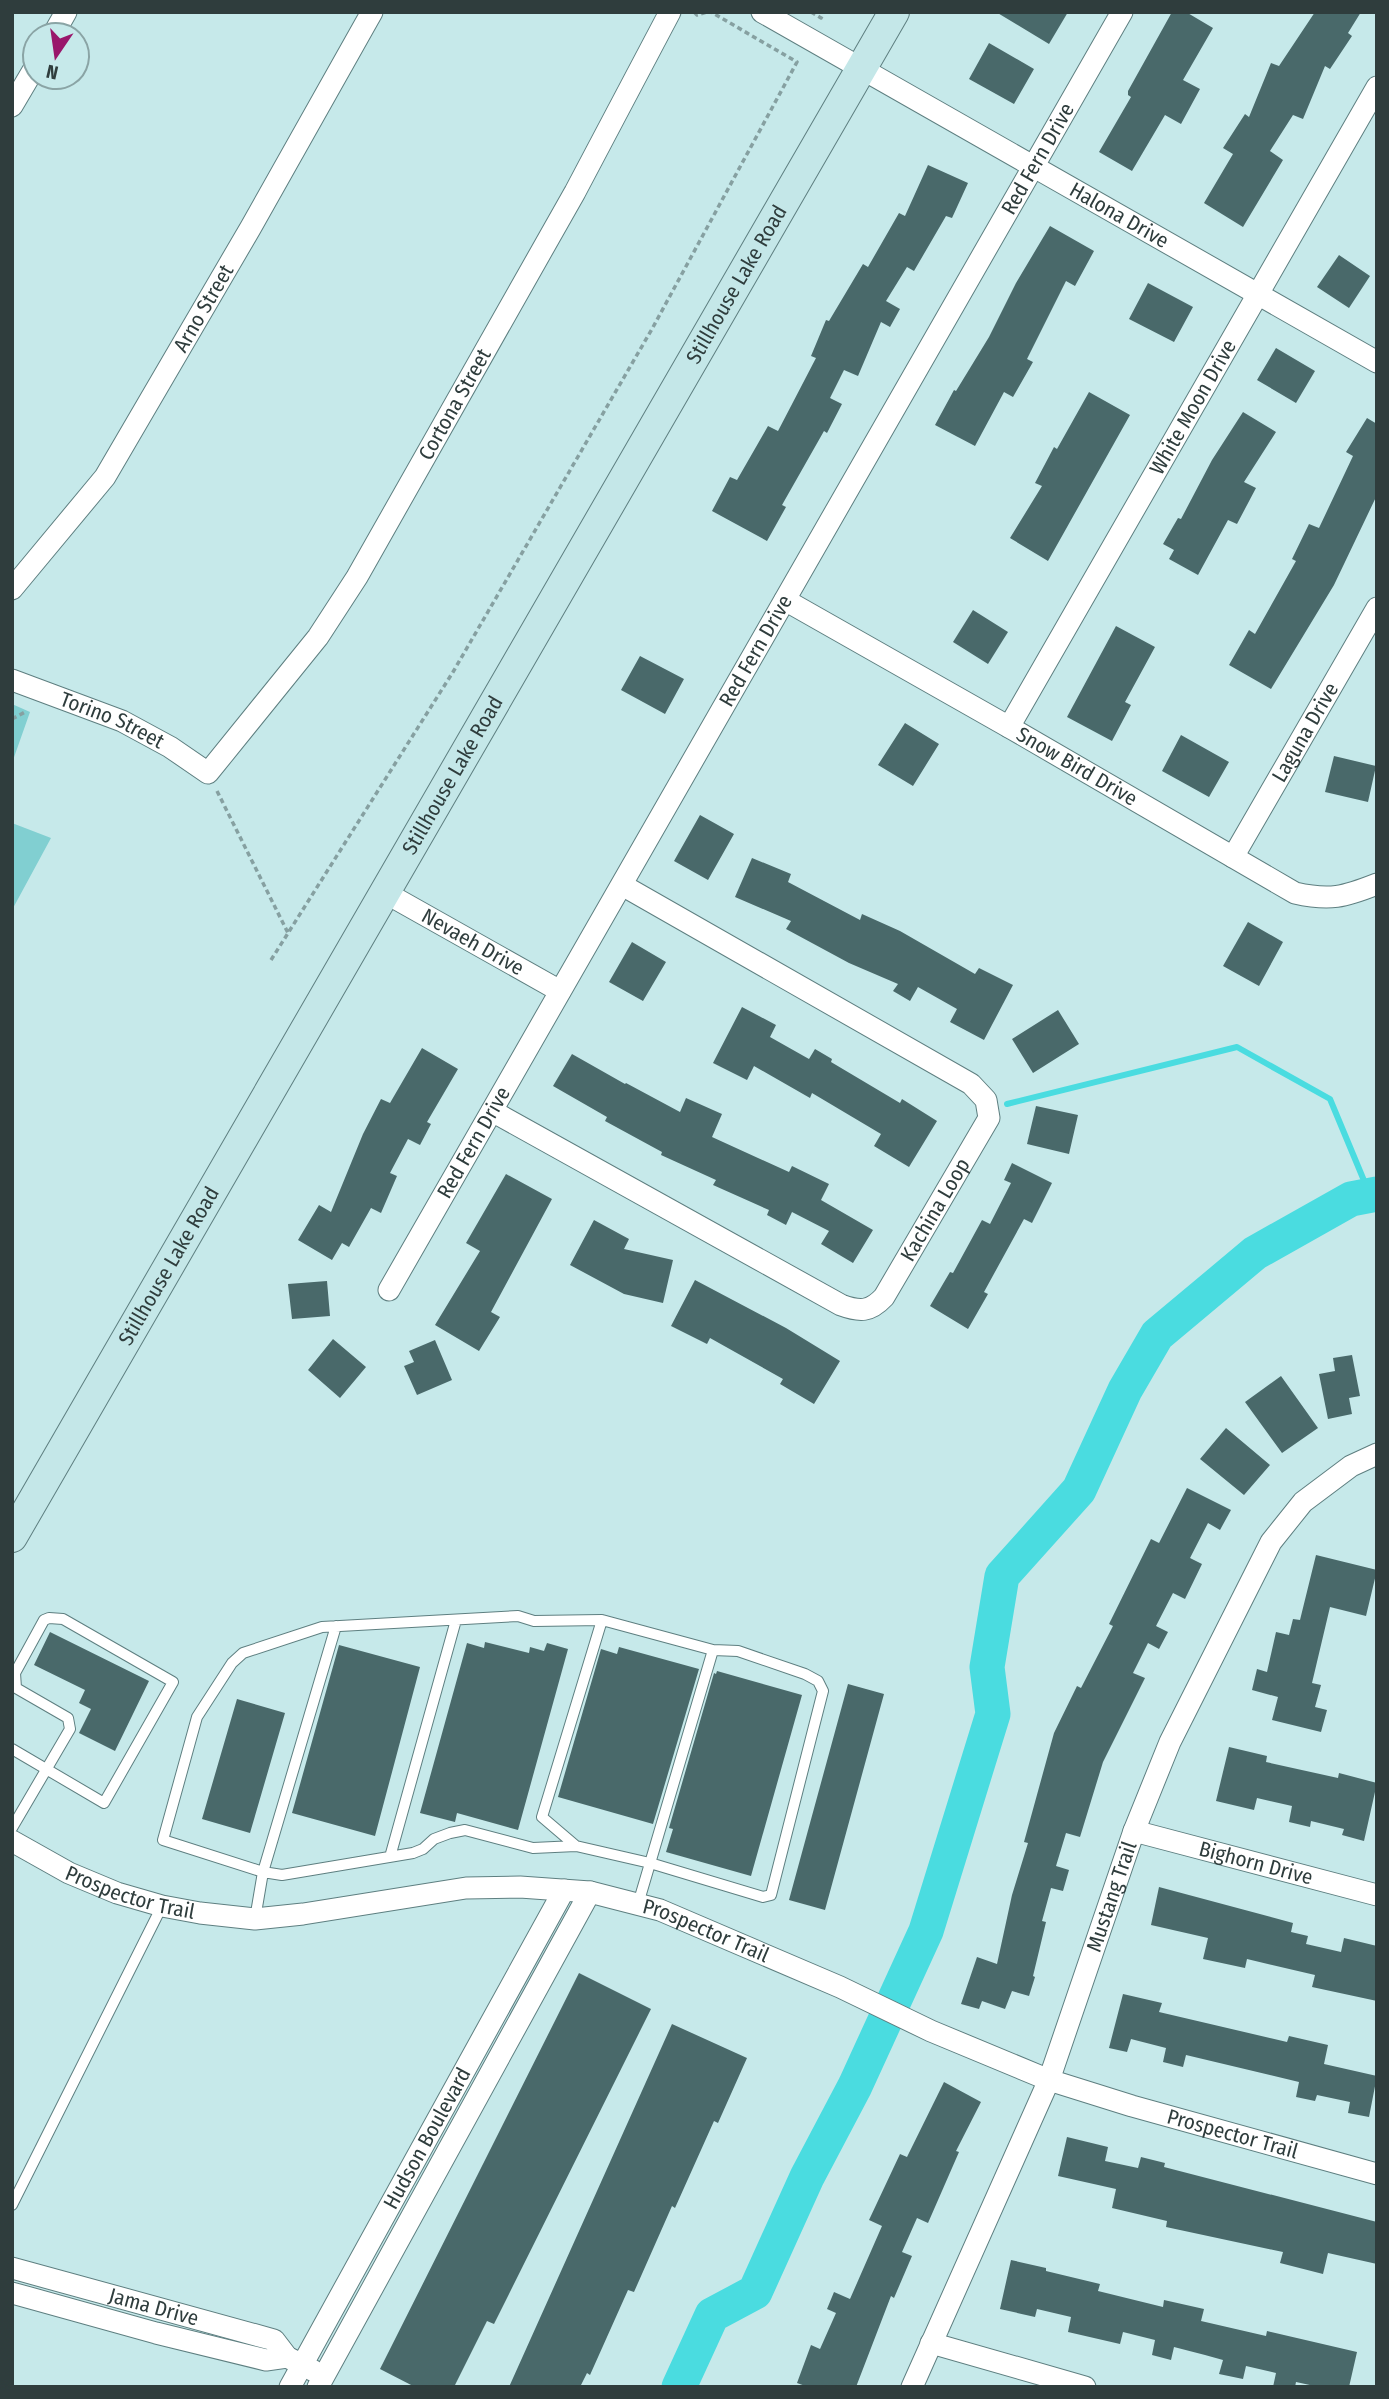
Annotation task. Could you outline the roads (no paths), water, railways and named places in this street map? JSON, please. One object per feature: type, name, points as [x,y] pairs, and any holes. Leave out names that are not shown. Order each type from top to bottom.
[{"type":"main road","name":"Stillhouse Lake Road","points":[[12,1537],[894,12]]},
{"type":"street","name":"Arno Street","points":[[12,589],[105,477],[251,227],[372,12]]},
{"type":"street","name":"Cortona Street","points":[[208,774],[318,637],[357,577],[575,192],[670,12]]},
{"type":"street","name":"Halona Drive","points":[[762,12],[1377,362]]},
{"type":"street","name":"Red Fern Drive","points":[[389,1290],[1122,12]]},
{"type":"street","name":"White Moon Drive","points":[[1010,727],[1377,87]]},
{"type":"street","points":[[12,106],[21,90]]},
{"type":"street","name":"Snow Bird Drive","points":[[785,600],[1295,893],[1316,898],[1345,897],[1377,884]]},
{"type":"street","name":"Laguna Drive","points":[[1233,857],[1377,608]]},
{"type":"street","name":"Torino Street","points":[[12,680],[122,721],[170,747],[208,774]]},
{"type":"street","name":"Kachina Loop","points":[[492,1111],[841,1305],[858,1311],[873,1308],[884,1297],[989,1118],[986,1100],[971,1084],[621,885]]},
{"type":"street","name":"Nevaeh Drive","points":[[384,892],[561,991]]},
{"type":"street","name":"Mustang Trail","points":[[912,2387],[1049,2080],[1134,1830],[1170,1741],[1271,1542],[1303,1502],[1351,1466],[1377,1454]]},
{"type":"street","name":"Bighorn Drive","points":[[1134,1830],[1377,1895]]},
{"type":"street","name":"Prospector Trail","points":[[12,1840],[69,1873],[117,1892],[162,1906],[255,1919],[466,1888],[520,1887],[590,1892],[660,1910],[839,1987],[931,2031],[1049,2080],[1144,2110],[1377,2174]]},
{"type":"street","name":"Hudson Boulevard","points":[[290,2387],[295,2361],[564,1891]]},
{"type":"street","name":"Hudson Boulevard","points":[[321,2382],[590,1892]]},
{"type":"street","name":"Jama Drive","points":[[12,2268],[274,2340],[321,2382]]},
{"type":"street","name":"Jama Drive","points":[[12,2294],[253,2357],[295,2361]]},
{"type":"street","points":[[931,2343],[1085,2387]]},
{"type":"lane","points":[[518,1616],[534,1621],[602,1620],[713,1650],[738,1651],[804,1674],[818,1682],[823,1691],[771,1895],[763,1898],[650,1863],[576,1846],[533,1848],[465,1830],[434,1839],[423,1849],[413,1853],[282,1874],[263,1872],[163,1840],[197,1717],[232,1663],[243,1653],[322,1627],[456,1620],[518,1616]]},
{"type":"lane","points":[[12,1749],[47,1769],[104,1803],[173,1682],[63,1619],[55,1617],[44,1620],[15,1673],[14,1691],[68,1718],[71,1723],[70,1729],[47,1769],[12,1828]]},
{"type":"lane","points":[[390,1857],[456,1620]]},
{"type":"lane","points":[[576,1846],[542,1817],[602,1620]]},
{"type":"lane","points":[[255,1919],[263,1872],[336,1626]]},
{"type":"lane","points":[[638,1904],[713,1650]]},
{"type":"lane","points":[[12,2205],[162,1906]]},
{"type":"waterway","points":[[1007,1104],[1237,1047],[1330,1099],[1370,1195]]},
{"type":"waterway","points":[[679,2387],[712,2315],[755,2292],[807,2177],[855,2086],[926,1931],[993,1714],[987,1667],[1002,1576],[1079,1490],[1125,1390],[1157,1335],[1255,1253],[1351,1199],[1377,1194]]}]
